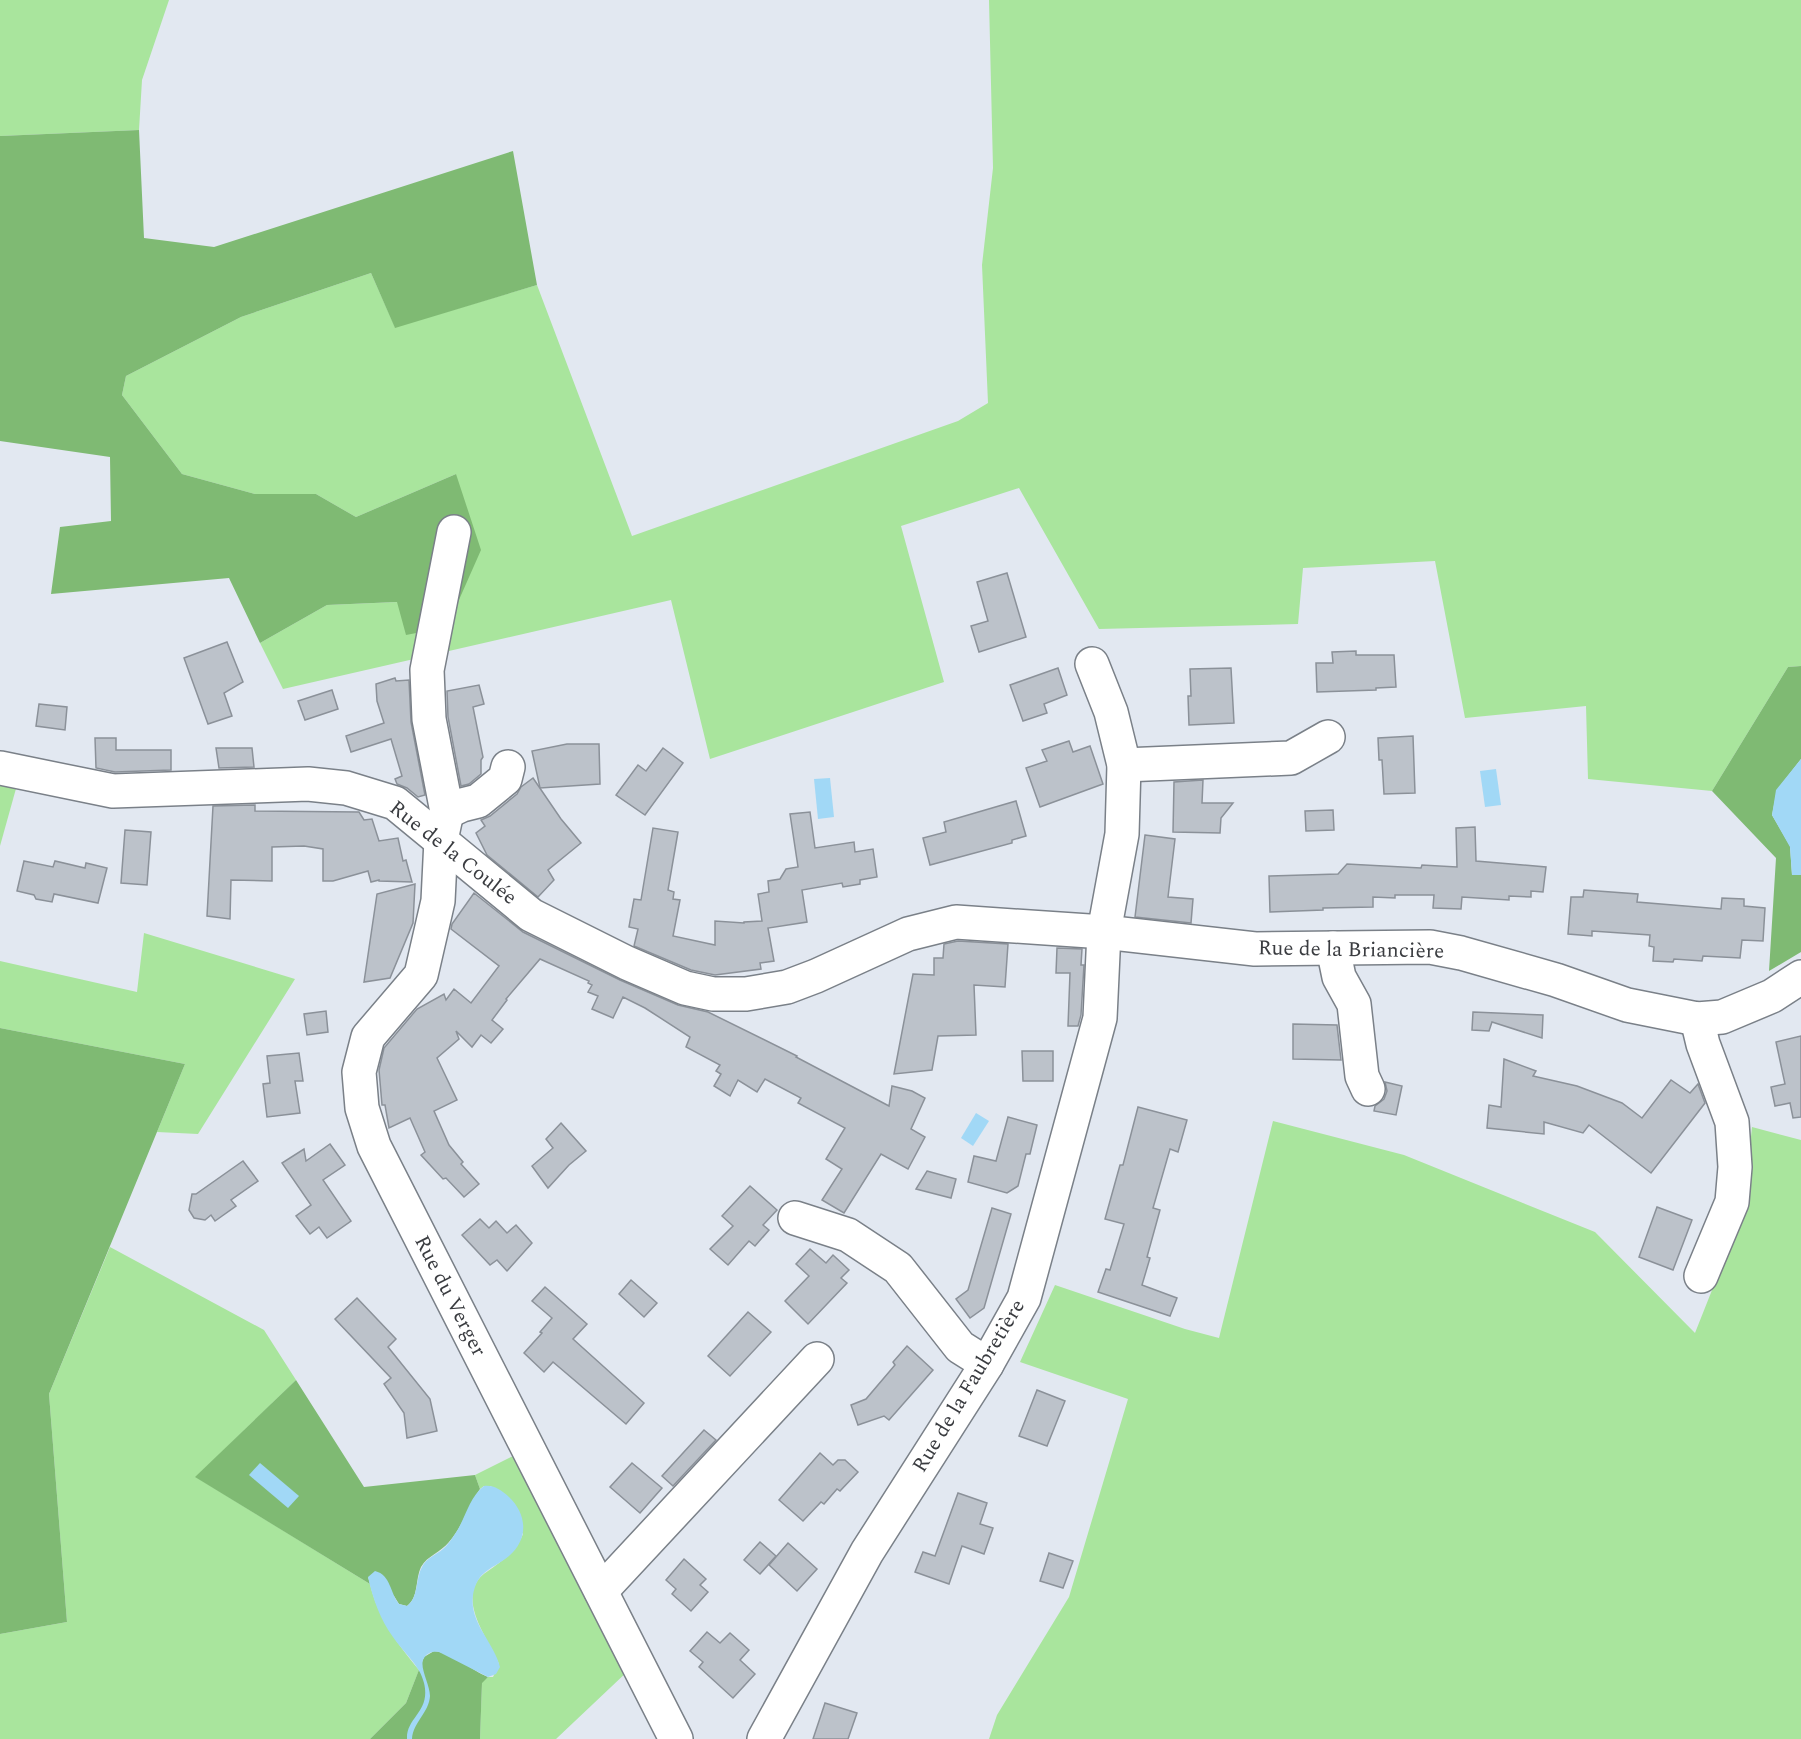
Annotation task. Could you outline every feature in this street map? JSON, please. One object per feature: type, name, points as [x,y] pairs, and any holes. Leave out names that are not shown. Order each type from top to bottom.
[{"type":"street","name":"Rue du Verger","points":[[454,531],[427,670],[429,719],[444,826],[438,902],[421,975],[368,1037],[359,1072],[362,1108],[374,1146],[676,1739]]},
{"type":"street","name":"Rue de la Faubretière","points":[[764,1739],[867,1552],[987,1364],[1024,1298],[1100,1018],[1104,932],[1122,834],[1124,765],[1111,712],[1092,664]]},
{"type":"street","points":[[1124,765],[1291,758],[1328,737]]},
{"type":"street","points":[[444,826],[462,805],[478,801],[505,780],[508,767]]},
{"type":"street","name":"Rue de la Coulée","points":[[0,768],[113,791],[308,784],[346,788],[395,803],[444,826],[531,915],[627,963],[686,988],[713,994],[746,994],[787,987],[908,934]]},
{"type":"street","name":"Rue de la Briancière","points":[[908,934],[956,922],[1104,932],[1255,949],[1430,947],[1461,953],[1556,980],[1627,1005],[1697,1019],[1722,1017],[1772,996],[1801,977]]},
{"type":"street","points":[[1332,948],[1339,977],[1354,1004],[1362,1076],[1368,1089]]},
{"type":"street","points":[[1697,1019],[1703,1044],[1732,1122],[1735,1167],[1732,1202],[1701,1276]]},
{"type":"street","points":[[795,1218],[848,1235],[898,1268],[960,1347],[987,1364]]},
{"type":"street","points":[[601,1591],[817,1359]]},
{"type":"green space","points":[[0,0],[169,0],[142,80],[139,130],[0,136]]},
{"type":"green space","points":[[989,0],[1801,0],[1801,666],[1788,667],[1712,791],[1588,779],[1586,706],[1465,718],[1435,561],[1303,568],[1298,624],[1099,629],[1019,488],[901,526],[944,682],[710,759],[671,600],[283,689],[260,643],[327,605],[398,602],[456,474],[356,517],[316,494],[255,494],[182,474],[122,395],[126,376],[241,317],[371,273],[395,327],[537,285],[632,536],[958,421],[988,403],[982,265],[993,168]]},
{"type":"green space","points":[[139,130],[144,238],[214,247],[513,151],[537,285],[395,328],[371,273],[241,317],[126,376],[122,395],[182,474],[255,494],[316,494],[356,517],[456,474],[481,550],[447,627],[406,635],[397,602],[327,605],[260,643],[229,578],[51,594],[60,527],[111,521],[110,457],[0,441],[0,136]]},
{"type":"green space","points":[[1801,666],[1801,759],[1777,790],[1772,815],[1790,846],[1792,875],[1801,875],[1801,952],[1769,971],[1776,858],[1712,791],[1788,667]]},
{"type":"green space","points":[[0,782],[17,785],[0,846]]},
{"type":"green space","points":[[144,933],[295,979],[198,1134],[157,1132],[185,1064],[0,1028],[0,961],[137,992]]},
{"type":"green space","points":[[0,1028],[185,1064],[49,1394],[67,1622],[0,1634]]},
{"type":"green space","points":[[1273,1121],[1404,1155],[1595,1232],[1695,1333],[1743,1212],[1752,1127],[1801,1140],[1801,1739],[989,1739],[997,1715],[1069,1597],[1128,1399],[1020,1362],[1055,1285],[1185,1329],[1219,1338]]},
{"type":"green space","points":[[110,1247],[264,1330],[296,1380],[196,1477],[370,1584],[373,1596],[389,1630],[419,1670],[406,1703],[370,1739],[0,1739],[0,1634],[67,1622],[49,1394]]},
{"type":"green space","points":[[296,1380],[364,1487],[475,1475],[480,1489],[454,1536],[421,1567],[415,1593],[407,1606],[399,1604],[394,1596],[368,1577],[370,1584],[195,1477]]},
{"type":"green space","points":[[519,1453],[629,1670],[556,1739],[480,1739],[482,1682],[488,1677],[493,1677],[499,1664],[476,1616],[473,1592],[478,1581],[513,1551],[523,1534],[491,1486],[484,1486],[480,1489],[475,1475]]},
{"type":"green space","points":[[434,1651],[448,1655],[488,1677],[482,1683],[480,1739],[370,1739],[406,1703],[424,1657]]},
{"type":"water","points":[[1801,759],[1801,875],[1792,875],[1790,847],[1772,815],[1776,790]]},
{"type":"water","points":[[1496,769],[1501,805],[1485,807],[1480,771]]},
{"type":"water","points":[[830,778],[834,817],[818,819],[814,779]]},
{"type":"water","points":[[976,1113],[989,1121],[973,1146],[961,1138]]},
{"type":"water","points":[[260,1463],[299,1496],[288,1508],[249,1475]]},
{"type":"water","points":[[484,1486],[497,1488],[509,1497],[519,1511],[523,1526],[523,1534],[515,1549],[482,1575],[473,1595],[478,1623],[500,1667],[496,1674],[488,1677],[439,1652],[428,1654],[422,1664],[430,1692],[429,1702],[415,1727],[412,1739],[407,1739],[410,1725],[424,1701],[424,1683],[415,1664],[384,1623],[368,1577],[375,1571],[380,1573],[387,1580],[399,1604],[407,1606],[413,1598],[424,1564],[449,1542],[459,1528],[471,1502]]},
{"type":"building","points":[[1007,573],[1026,637],[979,652],[971,626],[988,621],[977,582]]},
{"type":"building","points":[[227,642],[243,682],[224,693],[232,716],[208,724],[184,658]]},
{"type":"building","points":[[1356,651],[1356,655],[1394,655],[1396,687],[1317,692],[1316,663],[1333,663],[1332,652]]},
{"type":"building","points":[[1058,668],[1067,695],[1044,704],[1047,713],[1023,721],[1010,685]]},
{"type":"building","points":[[1231,668],[1234,723],[1189,725],[1190,669]]},
{"type":"building","points":[[395,678],[396,681],[409,680],[411,722],[425,795],[418,797],[407,788],[397,784],[395,779],[402,776],[391,739],[351,752],[346,736],[384,723],[377,701],[376,684]]},
{"type":"building","points":[[479,685],[484,704],[473,707],[483,757],[481,774],[469,784],[461,786],[448,717],[447,691]]},
{"type":"building","points":[[332,690],[338,709],[305,720],[298,701]]},
{"type":"building","points":[[39,704],[67,707],[65,730],[36,726]]},
{"type":"building","points":[[1413,736],[1415,793],[1384,794],[1378,738]]},
{"type":"building","points":[[95,738],[116,738],[116,750],[171,750],[171,770],[115,772],[96,768]]},
{"type":"building","points":[[1069,741],[1073,752],[1090,746],[1103,784],[1040,807],[1026,768],[1047,761],[1042,750]]},
{"type":"building","points":[[567,744],[599,744],[600,784],[540,788],[532,751]]},
{"type":"building","points":[[216,748],[252,748],[254,767],[219,768]]},
{"type":"building","points":[[663,748],[683,763],[645,815],[616,795],[638,765],[646,771]]},
{"type":"building","points":[[533,778],[561,819],[581,843],[548,870],[554,880],[538,897],[487,855],[476,833],[485,826],[481,820],[490,816]]},
{"type":"building","points":[[1203,780],[1202,803],[1233,803],[1221,818],[1220,833],[1173,832],[1174,782]]},
{"type":"building","points":[[1016,801],[1026,836],[1012,840],[1012,843],[930,865],[923,838],[946,832],[944,822]]},
{"type":"building","points":[[255,805],[255,811],[359,812],[364,820],[372,819],[379,841],[398,838],[403,861],[406,860],[412,882],[379,880],[371,882],[368,871],[333,881],[323,881],[323,849],[304,846],[272,847],[272,881],[231,880],[230,919],[207,916],[213,806]]},
{"type":"building","points":[[1333,810],[1334,830],[1306,831],[1305,811]]},
{"type":"building","points":[[810,812],[815,848],[854,842],[855,852],[873,849],[877,877],[860,880],[860,884],[843,887],[842,883],[802,890],[807,922],[768,928],[774,961],[760,963],[761,969],[715,975],[691,970],[634,946],[638,929],[629,927],[634,899],[641,900],[653,828],[678,832],[668,890],[674,892],[673,899],[680,900],[673,936],[715,945],[715,921],[744,923],[762,921],[758,894],[769,892],[768,881],[780,879],[786,869],[798,867],[790,814]]},
{"type":"building","points":[[1475,827],[1476,861],[1546,867],[1543,892],[1531,891],[1531,897],[1509,896],[1509,900],[1462,897],[1461,909],[1433,908],[1434,895],[1395,895],[1395,898],[1373,897],[1373,907],[1270,912],[1269,876],[1338,874],[1347,864],[1421,868],[1422,865],[1457,867],[1456,828]]},
{"type":"building","points":[[125,830],[151,832],[147,885],[121,883]]},
{"type":"building","points":[[1145,835],[1175,839],[1168,897],[1193,899],[1191,923],[1135,917]]},
{"type":"building","points":[[24,861],[53,867],[55,861],[85,868],[86,863],[107,868],[98,903],[54,894],[52,902],[36,899],[34,895],[17,891]]},
{"type":"building","points":[[415,884],[413,923],[390,978],[364,982],[377,894]]},
{"type":"building","points":[[1584,890],[1638,894],[1637,902],[1721,909],[1722,898],[1744,899],[1744,906],[1765,908],[1763,941],[1742,940],[1740,958],[1703,956],[1702,961],[1674,959],[1673,962],[1653,961],[1654,947],[1649,946],[1650,935],[1592,931],[1592,936],[1568,934],[1571,897],[1583,897]]},
{"type":"building","points":[[474,893],[523,932],[620,980],[678,1005],[708,1012],[797,1056],[889,1106],[892,1086],[912,1091],[925,1098],[911,1129],[925,1137],[908,1169],[881,1154],[844,1213],[822,1200],[842,1169],[826,1159],[845,1128],[798,1103],[801,1098],[765,1079],[757,1092],[738,1080],[730,1096],[714,1086],[721,1074],[716,1071],[720,1065],[686,1047],[690,1037],[645,1008],[623,997],[613,1018],[592,1009],[598,996],[588,992],[592,985],[588,983],[589,981],[540,959],[506,999],[492,1020],[503,1029],[491,1043],[481,1035],[472,1047],[456,1031],[459,1039],[437,1058],[457,1100],[434,1111],[449,1145],[463,1162],[461,1164],[479,1184],[464,1197],[421,1155],[425,1152],[410,1118],[389,1128],[385,1105],[382,1105],[379,1070],[384,1048],[417,1009],[444,994],[446,1000],[454,989],[471,1003],[499,966],[451,929],[452,924]]},
{"type":"building","points":[[958,941],[1008,944],[1005,987],[974,985],[976,1035],[938,1036],[932,1070],[894,1074],[913,974],[934,975],[934,958],[943,958],[944,944]]},
{"type":"building","points":[[1057,948],[1082,949],[1081,965],[1084,965],[1081,1015],[1078,1026],[1068,1026],[1070,973],[1056,973]]},
{"type":"building","points":[[326,1011],[328,1032],[307,1035],[304,1014]]},
{"type":"building","points":[[1473,1012],[1543,1015],[1542,1038],[1492,1022],[1489,1031],[1472,1030]]},
{"type":"building","points":[[1293,1024],[1337,1025],[1341,1060],[1293,1059]]},
{"type":"building","points":[[1801,1036],[1801,1117],[1793,1118],[1790,1103],[1775,1106],[1771,1087],[1785,1084],[1776,1042]]},
{"type":"building","points":[[1022,1051],[1053,1051],[1053,1081],[1023,1081]]},
{"type":"building","points":[[299,1053],[303,1081],[295,1081],[300,1113],[267,1117],[263,1084],[270,1083],[267,1056]]},
{"type":"building","points":[[1504,1059],[1536,1071],[1533,1076],[1577,1086],[1622,1103],[1642,1118],[1671,1080],[1690,1093],[1698,1084],[1705,1103],[1651,1173],[1589,1125],[1583,1133],[1544,1122],[1544,1134],[1487,1128],[1489,1105],[1501,1107]]},
{"type":"building","points":[[1385,1082],[1402,1086],[1396,1115],[1374,1111],[1375,1106],[1384,1099],[1387,1091]]},
{"type":"building","points":[[1138,1107],[1187,1120],[1178,1152],[1170,1149],[1153,1208],[1160,1210],[1142,1285],[1177,1298],[1170,1316],[1098,1292],[1106,1269],[1110,1270],[1124,1224],[1105,1219],[1120,1165],[1123,1165]]},
{"type":"building","points":[[1008,1117],[1037,1125],[1030,1154],[1026,1154],[1018,1186],[1007,1193],[968,1182],[974,1156],[996,1161]]},
{"type":"building","points":[[561,1123],[586,1151],[569,1165],[548,1188],[532,1166],[553,1148],[546,1139]]},
{"type":"building","points":[[330,1144],[345,1165],[323,1180],[351,1221],[327,1238],[319,1227],[310,1234],[296,1216],[311,1205],[282,1163],[304,1149],[306,1161]]},
{"type":"building","points":[[243,1161],[258,1181],[231,1200],[236,1206],[215,1221],[211,1215],[205,1220],[194,1218],[189,1210],[192,1194],[196,1194]]},
{"type":"building","points":[[927,1171],[956,1179],[951,1198],[916,1189]]},
{"type":"building","points":[[750,1186],[777,1210],[763,1225],[769,1230],[755,1246],[749,1241],[728,1265],[710,1249],[733,1226],[722,1216]]},
{"type":"building","points":[[1657,1207],[1692,1220],[1673,1270],[1639,1257]]},
{"type":"building","points":[[992,1208],[1011,1214],[984,1308],[970,1318],[956,1299],[968,1290]]},
{"type":"building","points":[[480,1219],[489,1228],[496,1221],[507,1233],[516,1225],[532,1243],[507,1271],[497,1260],[490,1265],[462,1235]]},
{"type":"building","points":[[810,1249],[826,1263],[833,1255],[849,1270],[841,1278],[847,1283],[808,1324],[785,1301],[809,1276],[796,1264]]},
{"type":"building","points":[[631,1280],[657,1303],[644,1317],[619,1294]]},
{"type":"building","points":[[545,1287],[587,1324],[573,1339],[644,1403],[626,1424],[553,1362],[544,1372],[524,1353],[552,1318],[532,1301]]},
{"type":"building","points":[[357,1298],[396,1339],[388,1347],[430,1399],[437,1431],[407,1438],[404,1413],[384,1384],[391,1378],[335,1319]]},
{"type":"building","points":[[748,1312],[771,1332],[730,1376],[708,1356]]},
{"type":"building","points":[[907,1346],[933,1370],[889,1420],[884,1416],[858,1425],[851,1405],[866,1399],[895,1365],[893,1362]]},
{"type":"building","points":[[1037,1390],[1065,1401],[1047,1446],[1019,1436]]},
{"type":"building","points":[[704,1430],[716,1440],[673,1486],[662,1476]]},
{"type":"building","points":[[820,1453],[833,1465],[838,1460],[845,1460],[858,1472],[840,1491],[837,1489],[824,1504],[821,1502],[803,1521],[779,1500]]},
{"type":"building","points":[[632,1463],[662,1488],[640,1513],[610,1487]]},
{"type":"building","points":[[958,1493],[987,1503],[980,1524],[993,1528],[984,1554],[962,1546],[949,1584],[915,1572],[923,1552],[935,1556]]},
{"type":"building","points":[[760,1542],[776,1556],[760,1574],[744,1560]]},
{"type":"building","points":[[788,1543],[817,1569],[797,1591],[769,1565]]},
{"type":"building","points":[[1049,1553],[1073,1561],[1063,1588],[1040,1581]]},
{"type":"building","points":[[684,1559],[706,1579],[700,1585],[708,1592],[691,1611],[672,1594],[676,1589],[666,1580]]},
{"type":"building","points":[[707,1632],[720,1643],[730,1633],[749,1650],[740,1660],[755,1674],[733,1698],[699,1667],[703,1662],[690,1651]]},
{"type":"building","points":[[825,1703],[857,1713],[848,1739],[813,1739]]}]
